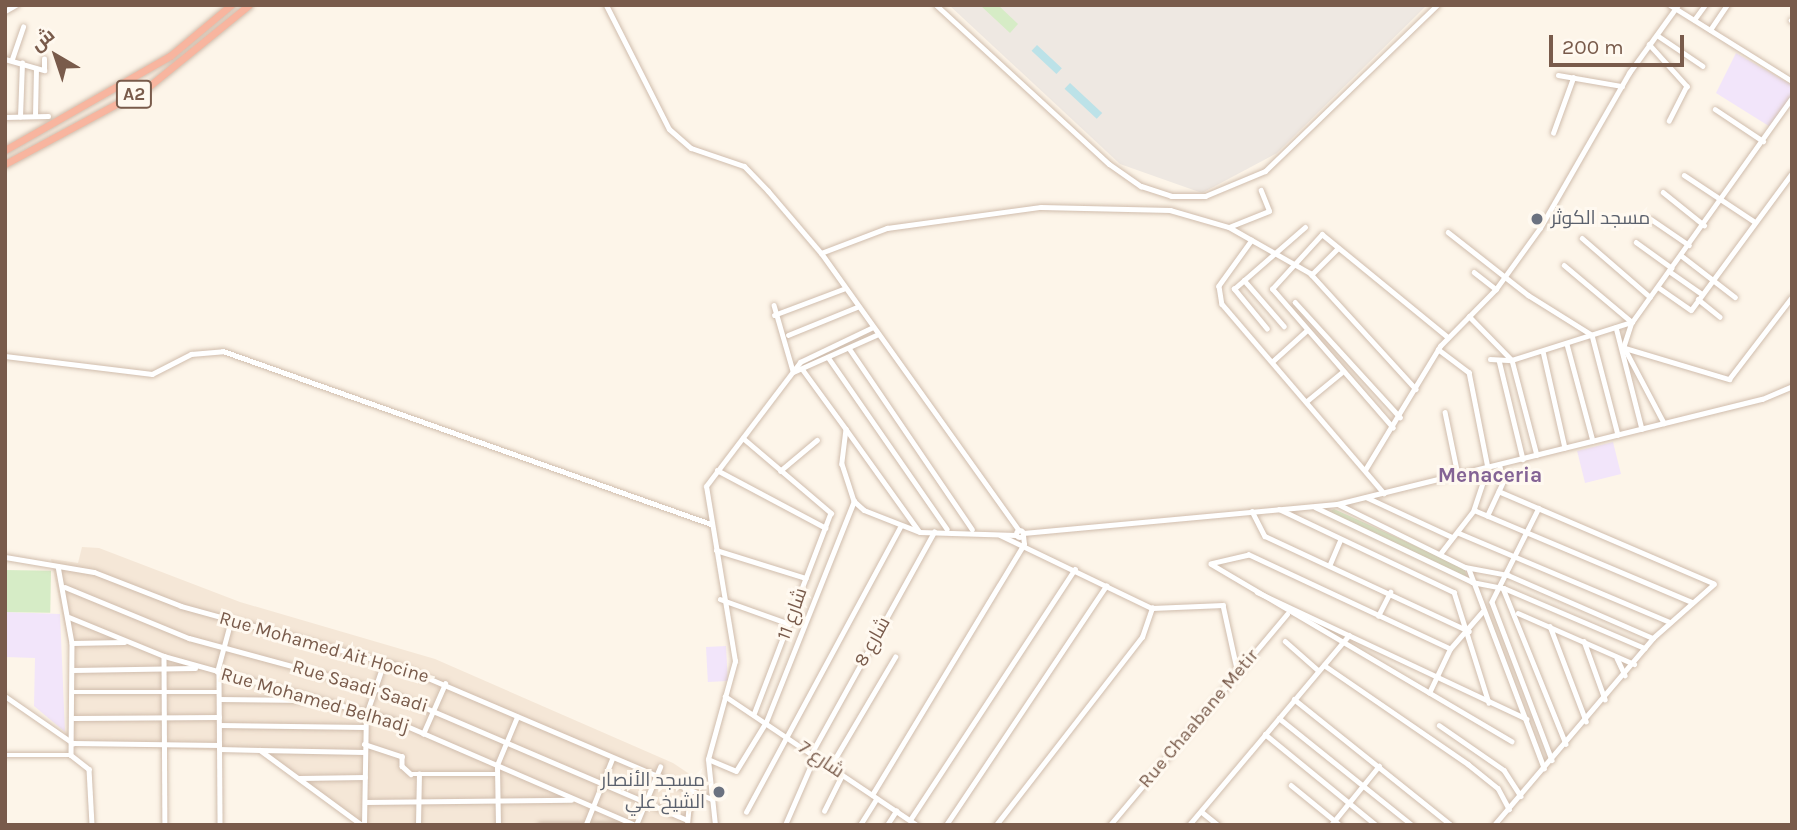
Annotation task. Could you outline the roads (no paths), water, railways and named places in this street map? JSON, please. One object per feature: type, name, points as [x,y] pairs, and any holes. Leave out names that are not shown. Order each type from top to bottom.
[{"type":"highway","name":"A2","points":[[5,150],[170,56],[231,5]]},
{"type":"highway","name":"A2","points":[[5,164],[148,87],[249,5]]},
{"type":"street","points":[[5,11],[16,5]]},
{"type":"street","points":[[606,5],[669,130],[691,148],[744,166],[821,253],[843,289],[1020,534],[1024,544]]},
{"type":"street","points":[[936,5],[1109,164],[1141,186],[1171,196],[1205,196],[1265,171],[1437,5]]},
{"type":"street","points":[[1693,20],[1705,5]]},
{"type":"street","points":[[1710,30],[1727,5]]},
{"type":"street","points":[[1365,470],[1400,417],[1438,349],[1496,289],[1505,276],[1622,86],[1675,6],[1792,81]]},
{"type":"street","points":[[23,27],[8,59],[44,70],[44,59]]},
{"type":"street","points":[[1657,35],[1703,66]]},
{"type":"street","points":[[1649,44],[1687,86],[1669,121]]},
{"type":"street","points":[[20,117],[22,63]]},
{"type":"street","points":[[35,116],[36,69]]},
{"type":"street","points":[[1559,75],[1622,86]]},
{"type":"street","points":[[1553,133],[1573,78]]},
{"type":"street","points":[[1664,424],[1624,347],[1632,322],[1682,256],[1792,98]]},
{"type":"street","points":[[1715,109],[1763,141]]},
{"type":"street","points":[[5,117],[48,116]]},
{"type":"street","points":[[1658,288],[1688,311],[1792,173]]},
{"type":"street","points":[[1684,175],[1755,222]]},
{"type":"street","points":[[1229,228],[1269,211],[1261,191]]},
{"type":"street","points":[[1663,192],[1704,225]]},
{"type":"street","points":[[821,253],[887,228],[1041,207],[1147,206],[1229,228],[1296,263],[1311,275],[1416,389]]},
{"type":"street","points":[[1651,219],[1689,245]]},
{"type":"street","points":[[1267,329],[1234,289],[1305,227]]},
{"type":"street","points":[[1448,232],[1505,276],[1592,335],[1618,435]]},
{"type":"street","points":[[1393,428],[1342,373],[1272,289],[1322,234],[1448,337]]},
{"type":"street","points":[[1582,238],[1650,297]]},
{"type":"street","points":[[1252,240],[1223,279],[1219,296],[1385,493]]},
{"type":"street","points":[[1636,242],[1720,317]]},
{"type":"street","points":[[1311,275],[1338,248]]},
{"type":"street","points":[[1682,256],[1714,278],[1735,297]]},
{"type":"street","points":[[1564,265],[1632,322]]},
{"type":"street","points":[[1474,272],[1496,289]]},
{"type":"street","points":[[1244,280],[1284,326]]},
{"type":"street","points":[[774,315],[843,289]]},
{"type":"street","points":[[1624,347],[1728,379],[1792,297]]},
{"type":"street","points":[[1295,302],[1400,417]]},
{"type":"street","points":[[774,305],[774,315],[793,372]]},
{"type":"street","points":[[788,335],[857,307]]},
{"type":"street","points":[[1469,316],[1512,360],[1537,456]]},
{"type":"street","points":[[1490,359],[1512,360],[1632,322]]},
{"type":"street","points":[[1616,327],[1642,429]]},
{"type":"street","points":[[715,825],[708,758],[735,661],[720,599],[706,486],[803,359],[871,328]]},
{"type":"street","points":[[1273,361],[1306,331]]},
{"type":"street","points":[[793,372],[803,370],[876,335]]},
{"type":"street","points":[[1567,343],[1593,441]]},
{"type":"street","points":[[849,348],[973,530]]},
{"type":"street","points":[[1438,349],[1469,372],[1488,468],[1474,510],[1460,533],[1452,537],[1440,555]]},
{"type":"street","points":[[5,356],[152,374],[191,354],[223,351],[711,524]]},
{"type":"street","points":[[1543,351],[1566,449]]},
{"type":"street","points":[[828,357],[948,530]]},
{"type":"street","points":[[1499,360],[1523,459]]},
{"type":"street","points":[[803,370],[920,532]]},
{"type":"street","points":[[1307,401],[1342,373]]},
{"type":"street","points":[[854,501],[900,527],[920,532],[973,530],[1020,534],[1275,507],[1337,504],[1664,424],[1792,386]]},
{"type":"street","points":[[1445,412],[1458,475]]},
{"type":"street","points":[[708,758],[736,771],[766,722],[854,501],[842,464],[846,429]]},
{"type":"street","points":[[743,438],[780,471],[817,440]]},
{"type":"street","points":[[1487,516],[1499,492],[1499,465]]},
{"type":"street","points":[[717,469],[826,528]]},
{"type":"street","name":"شارع 11","points":[[754,715],[831,513],[780,471]]},
{"type":"street","points":[[1494,825],[1605,699],[1653,638],[1714,584],[1499,492]]},
{"type":"street","points":[[1366,497],[1452,537]]},
{"type":"street","points":[[1337,504],[1469,569],[1508,575],[1653,638]]},
{"type":"street","points":[[1311,505],[1472,582],[1502,587],[1645,648]]},
{"type":"street","points":[[1275,507],[1340,541],[1454,592],[1469,631],[1489,704]]},
{"type":"street","points":[[1539,508],[1508,575],[1492,602],[1552,760]]},
{"type":"street","points":[[1251,510],[1265,536],[1469,631]]},
{"type":"street","points":[[1474,510],[1692,602]]},
{"type":"street","points":[[747,812],[900,527]]},
{"type":"street","name":"شارع 8","points":[[785,825],[813,755],[935,531]]},
{"type":"street","points":[[993,532],[1024,544],[1152,608],[1223,605],[1238,673]]},
{"type":"street","points":[[1460,533],[1670,622]]},
{"type":"street","points":[[1330,564],[1340,541]]},
{"type":"street","points":[[860,825],[1024,544]]},
{"type":"street","points":[[715,549],[806,578]]},
{"type":"street","points":[[1450,649],[1249,555],[1211,564],[1287,614],[1512,741]]},
{"type":"street","name":"Rue Mohamed Ait Hocine","points":[[5,557],[94,572],[232,620],[384,662],[445,684],[612,759],[712,799]]},
{"type":"street","points":[[58,566],[65,587],[72,643],[74,718],[71,755]]},
{"type":"street","points":[[910,820],[1075,569]]},
{"type":"street","points":[[1469,569],[1482,612],[1527,719],[1544,769]]},
{"type":"street","points":[[946,825],[1106,586]]},
{"type":"street","points":[[1244,586],[1438,676],[1489,704],[1527,719]]},
{"type":"street","name":"Rue Saadi Saadi","points":[[65,587],[225,646],[374,689],[434,710],[687,822]]},
{"type":"street","points":[[1502,587],[1517,613],[1566,744]]},
{"type":"street","points":[[1378,616],[1390,592]]},
{"type":"street","points":[[720,599],[790,624]]},
{"type":"street","points":[[996,825],[1142,637],[1152,608]]},
{"type":"street","points":[[1429,693],[1450,649],[1469,631],[1482,612]]},
{"type":"street","points":[[1517,613],[1550,625],[1634,664]]},
{"type":"street","name":"Rue Chaabane Metir","points":[[1110,825],[1287,614]]},
{"type":"street","name":"Rue Mohamed Belhadj","points":[[69,617],[164,656],[423,734],[635,825]]},
{"type":"street","points":[[220,825],[218,673],[232,620]]},
{"type":"street","points":[[1550,625],[1586,721]]},
{"type":"street","points":[[1189,825],[1349,635]]},
{"type":"street","points":[[1584,640],[1605,699]]},
{"type":"street","points":[[1285,641],[1318,670]]},
{"type":"street","points":[[72,643],[128,642]]},
{"type":"street","points":[[164,656],[162,692],[165,825]]},
{"type":"street","points":[[831,767],[895,657]]},
{"type":"street","points":[[1616,657],[1625,675]]},
{"type":"street","points":[[363,825],[364,727],[384,662]]},
{"type":"street","points":[[1324,665],[1468,764],[1498,788],[1509,809]]},
{"type":"street","points":[[73,670],[202,668]]},
{"type":"street","points":[[423,734],[445,684]]},
{"type":"street","points":[[73,692],[162,692],[315,700]]},
{"type":"street","name":"شارع 7","points":[[724,695],[917,825]]},
{"type":"street","points":[[5,696],[73,743],[364,752]]},
{"type":"street","points":[[1294,699],[1451,825]]},
{"type":"street","points":[[74,718],[219,717]]},
{"type":"street","points":[[498,825],[498,765],[517,717]]},
{"type":"street","points":[[1279,718],[1412,825]]},
{"type":"street","points":[[219,725],[364,727]]},
{"type":"street","points":[[1439,725],[1504,770],[1521,796]]},
{"type":"street","points":[[1265,734],[1376,825]]},
{"type":"street","points":[[364,744],[402,756],[402,766],[419,774],[497,774]]},
{"type":"street","points":[[260,750],[363,825]]},
{"type":"street","points":[[5,755],[71,755],[93,775],[92,825]]},
{"type":"street","points":[[586,824],[612,759]]},
{"type":"street","points":[[1333,822],[1379,766]]},
{"type":"street","points":[[540,825],[635,825],[660,767]]},
{"type":"street","points":[[418,825],[419,774]]},
{"type":"street","points":[[824,811],[842,775]]},
{"type":"street","points":[[296,778],[365,777]]},
{"type":"street","points":[[1291,785],[1333,822],[1340,825]]},
{"type":"street","points":[[687,822],[690,790]]},
{"type":"street","points":[[365,802],[574,800]]},
{"type":"street","points":[[887,825],[896,811]]},
{"type":"street","points":[[1202,812],[1218,825]]},
{"type":"water","points":[[1037,45],[1062,68],[1056,74],[1032,51]]},
{"type":"water","points":[[1070,83],[1102,113],[1097,119],[1065,89]]},
{"type":"place","name":"مسجد الكوثر","points":[[1537,219]]},
{"type":"place","name":"مسجد الأنصار الشيخ علي","points":[[719,792]]},
{"type":"district","name":"Menaceria","points":[[1490,475]]}]
